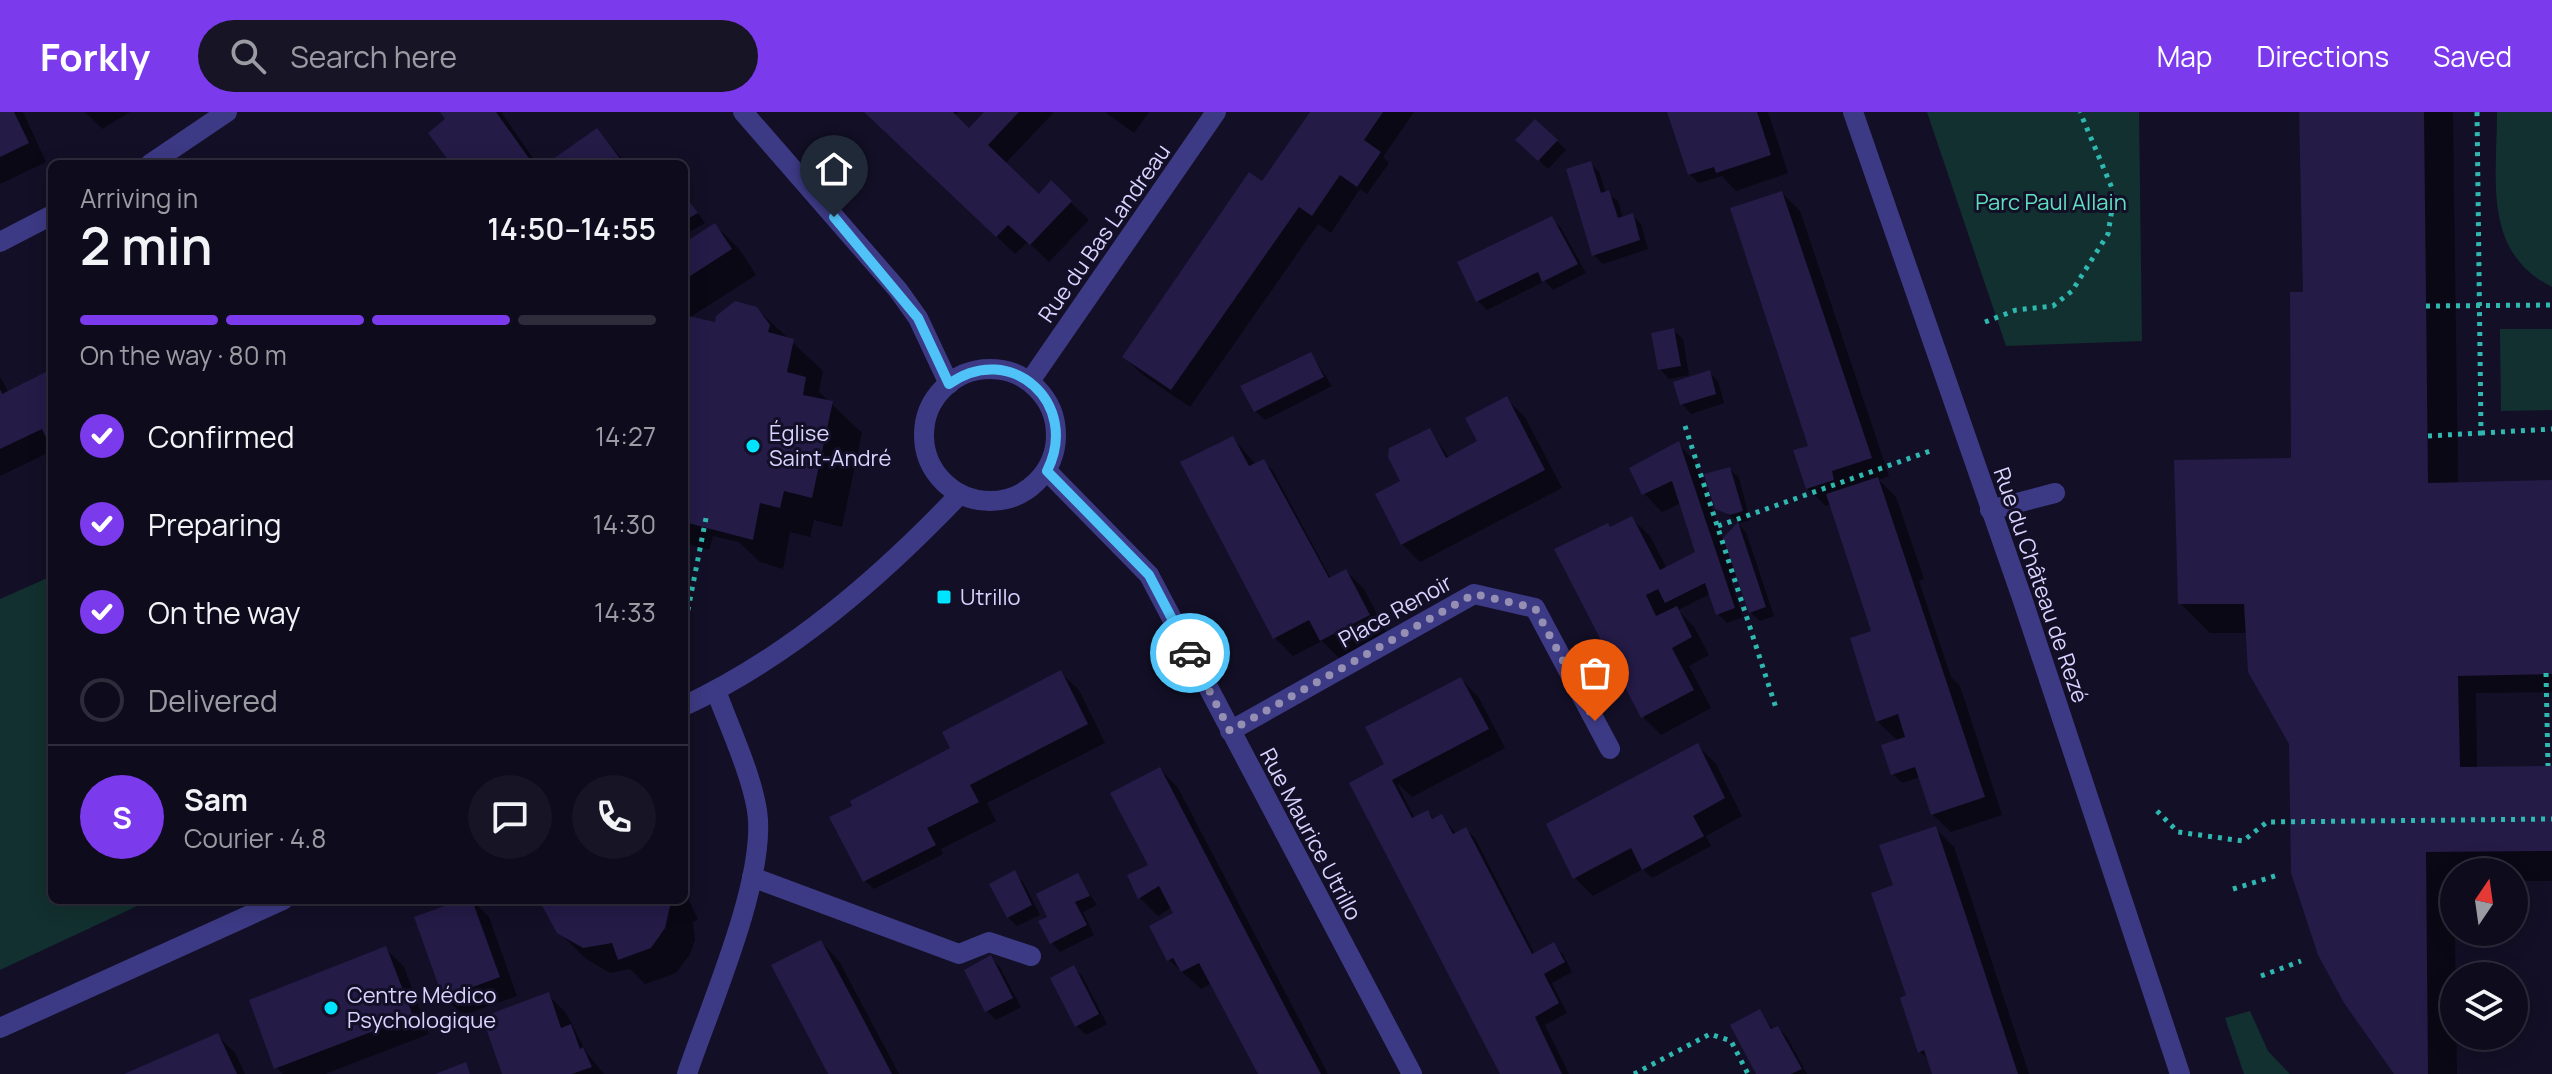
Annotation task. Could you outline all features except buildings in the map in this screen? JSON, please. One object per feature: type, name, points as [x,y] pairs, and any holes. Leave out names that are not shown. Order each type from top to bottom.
[{"type":"street","points":[[156,160],[227,112]]},
{"type":"street","points":[[743,112],[898,290],[918,318],[949,384]]},
{"type":"street","name":"Rue du Bas Landreau","points":[[1030,381],[1216,112]]},
{"type":"street","name":"Rue du Château de Rezé","points":[[1853,112],[2180,1074]]},
{"type":"street","points":[[0,242],[48,217]]},
{"type":"street","points":[[994,369],[1030,381],[1047,401],[1055,423],[1055,452],[1047,471],[1032,487],[1009,499],[979,500],[960,494],[935,472],[924,441],[931,405],[949,384],[968,373],[994,369]]},
{"type":"street","name":"Rue Maurice Utrillo","points":[[1047,471],[1149,575],[1412,1074]]},
{"type":"street","points":[[1990,510],[2055,493]]},
{"type":"street","points":[[688,704],[716,691],[788,646],[870,581],[960,494]]},
{"type":"street","name":"Place Renoir","points":[[1230,731],[1474,594],[1535,608],[1610,749]]},
{"type":"street","points":[[687,1074],[752,877],[758,817],[716,691]]},
{"type":"street","points":[[752,877],[959,954],[989,942],[1031,956]]},
{"type":"street","points":[[0,1028],[274,904]]},
{"type":"path","points":[[1985,322],[2016,310],[2053,306],[2072,291],[2108,234],[2112,188],[2080,112]]},
{"type":"path","points":[[2477,112],[2481,433]]},
{"type":"path","points":[[2426,306],[2552,305]]},
{"type":"path","points":[[1685,426],[1776,708]]},
{"type":"path","points":[[2428,436],[2552,429]]},
{"type":"path","points":[[1718,526],[1930,451]]},
{"type":"path","points":[[688,610],[707,513]]},
{"type":"path","points":[[2546,673],[2548,766]]},
{"type":"path","points":[[2157,811],[2178,832],[2243,841],[2267,822],[2552,819]]},
{"type":"path","points":[[2233,889],[2278,875]]},
{"type":"path","points":[[2261,976],[2301,961]]},
{"type":"path","points":[[1634,1074],[1710,1034],[1731,1041],[1748,1074]]},
{"type":"green space","name":"Parc Paul Allain","points":[[1927,112],[2139,112],[2142,341],[2006,346]]},
{"type":"green space","points":[[2497,112],[2552,112],[2552,287],[2530,272],[2514,254],[2504,234],[2496,188]]},
{"type":"green space","points":[[2500,329],[2552,329],[2552,410],[2501,411]]},
{"type":"green space","points":[[48,578],[48,904],[141,904],[0,970],[0,599]]},
{"type":"green space","points":[[2250,1011],[2268,1051],[2290,1074],[2244,1074],[2225,1018]]},
{"type":"way so far","points":[[1190,653],[1230,731],[1474,594],[1535,608],[1595,721]]},
{"type":"place","name":"Église Saint-André","points":[[753,446]]},
{"type":"place","name":"Utrillo","points":[[944,597]]},
{"type":"place","name":"Centre Médico Psychologique","points":[[331,1008]]},
{"type":"route","points":[[834,217],[898,290],[918,318],[949,384],[968,373],[994,369],[1021,376],[1039,390],[1052,410],[1057,432],[1055,452],[1047,471],[1149,575],[1190,653]]}]
